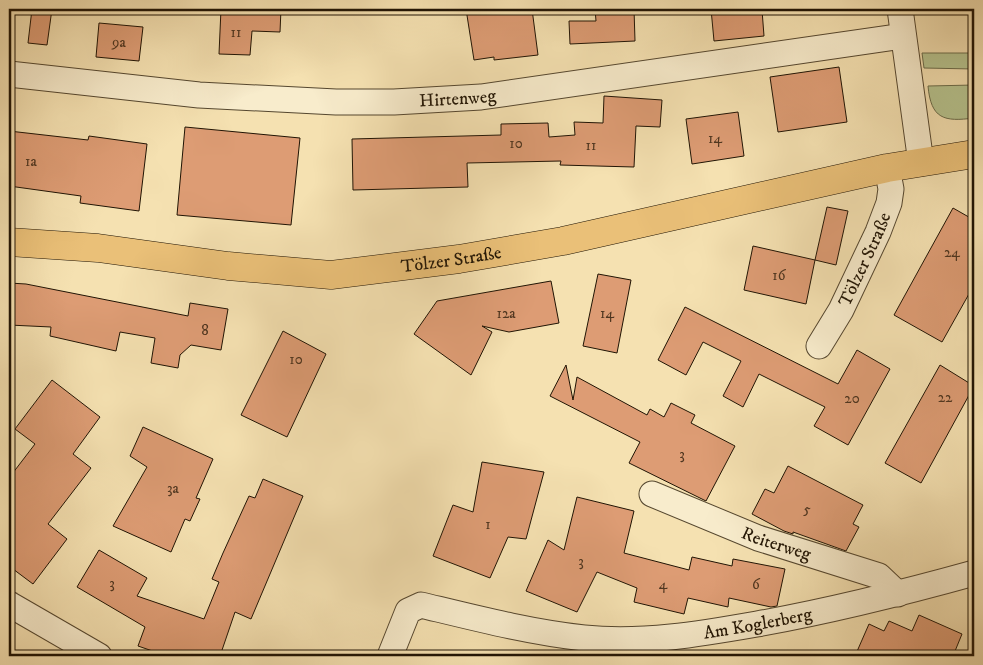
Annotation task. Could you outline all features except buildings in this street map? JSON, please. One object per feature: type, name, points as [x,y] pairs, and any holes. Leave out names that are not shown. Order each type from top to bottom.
[{"type":"main road","name":"Tölzer Straße","points":[[9,242],[98,248],[228,266],[331,275],[459,258],[563,241],[887,168],[974,154]]},
{"type":"street","points":[[900,9],[920,163]]},
{"type":"street","name":"Hirtenweg","points":[[9,74],[199,95],[336,102],[394,102],[481,97],[903,36]]},
{"type":"street","name":"Tölzer Straße","points":[[819,346],[841,310],[881,225],[889,203],[891,189],[887,168]]},
{"type":"street","name":"Reiterweg","points":[[652,494],[758,538],[880,576],[898,594]]},
{"type":"street","name":"Am Koglerberg","points":[[390,656],[408,611],[421,605],[528,630],[585,638],[633,640],[698,635],[793,617],[898,594],[974,573]]},
{"type":"street","points":[[9,604],[99,656]]},
{"type":"green space","points":[[922,53],[974,53],[974,69],[924,68]]},
{"type":"green space","points":[[974,85],[974,118],[947,118],[936,112],[932,105],[928,86]]}]
